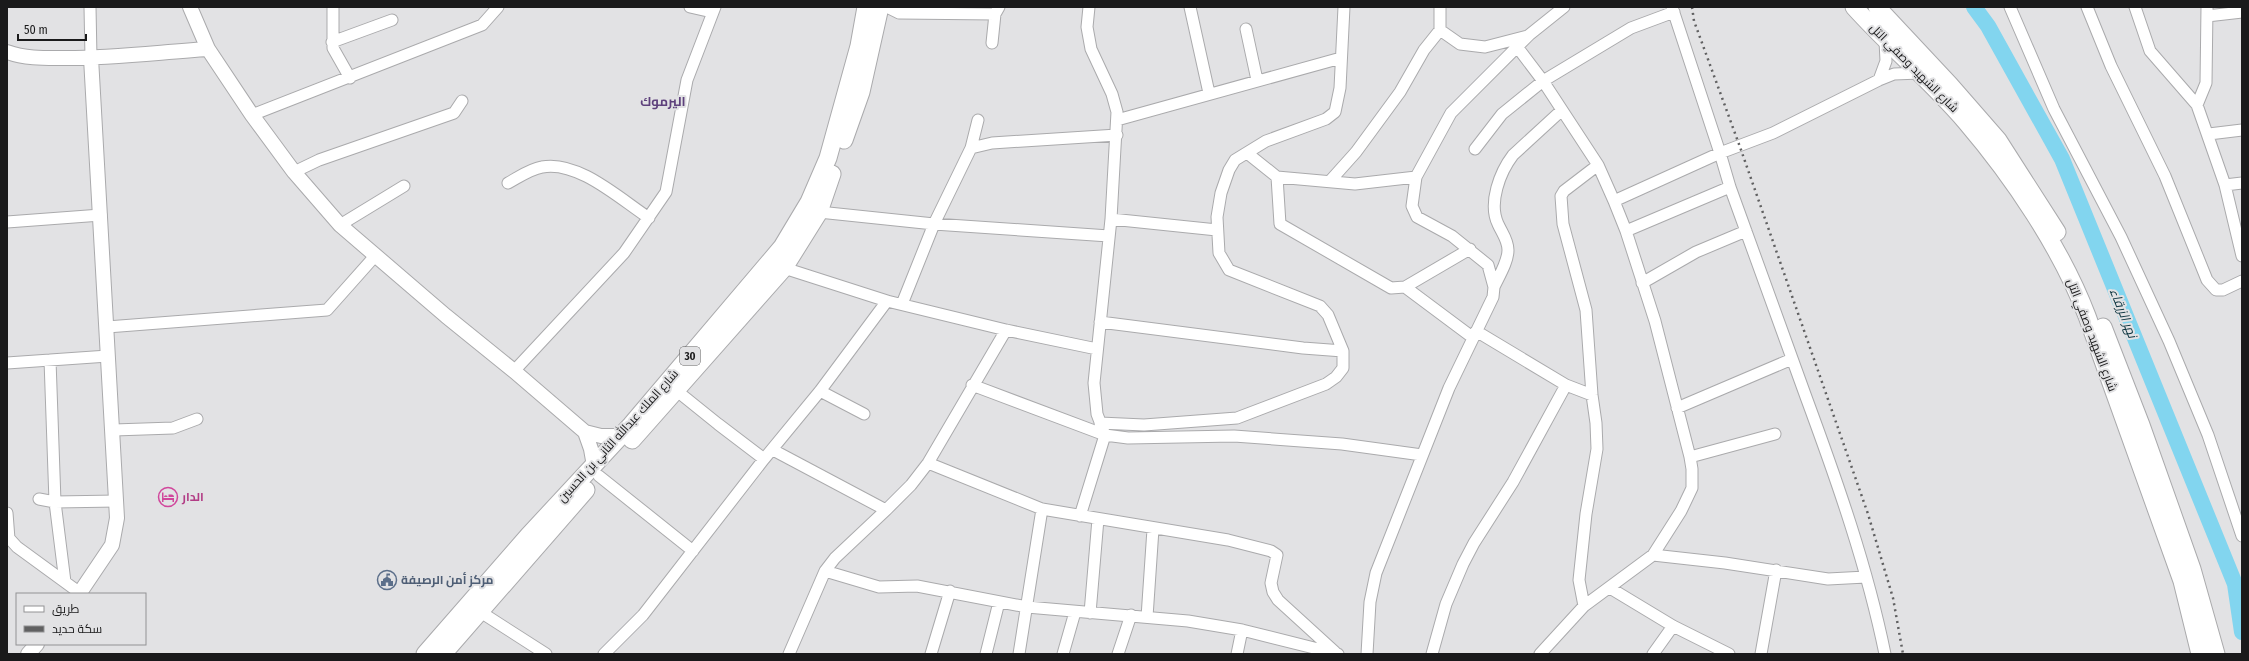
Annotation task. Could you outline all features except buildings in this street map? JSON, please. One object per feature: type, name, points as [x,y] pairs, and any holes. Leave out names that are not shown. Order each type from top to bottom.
[{"type":"main road","name":"شارع الملك عبدالله الثاني بن الحسين","points":[[596,471],[620,436],[770,263],[794,230],[819,180],[835,136],[859,46],[866,7]]},
{"type":"main road","name":"شارع الملك عبدالله الثاني بن الحسين","points":[[425,654],[596,471],[677,391],[784,268],[819,212],[861,92],[880,7]]},
{"type":"main road","name":"شارع الشهيد وصفي التل","points":[[1854,7],[1885,41],[1920,73],[1966,122],[1993,144],[2014,184],[2061,258],[2076,286],[2182,581],[2196,631],[2200,654]]},
{"type":"main road","name":"شارع الشهيد وصفي التل","points":[[1877,7],[1950,85],[1993,144],[2036,196],[2085,283],[2141,425],[2192,569],[2216,654]]},
{"type":"main road","name":"شارع الملك عبدالله الثاني بن الحسين","points":[[443,654],[479,611],[533,540]]},
{"type":"main road","points":[[2195,654],[2196,631]]},
{"type":"street","points":[[80,593],[112,545],[116,531],[117,501],[91,58],[90,7]]},
{"type":"street","points":[[190,7],[208,48],[252,115],[294,172],[340,225],[585,432],[601,436],[620,436]]},
{"type":"street","points":[[333,7],[332,42],[335,54],[350,78]]},
{"type":"street","points":[[252,115],[482,26],[498,7]]},
{"type":"street","points":[[514,371],[624,253],[666,192],[687,80],[713,10],[690,7]]},
{"type":"street","points":[[887,7],[899,13],[997,11],[992,43]]},
{"type":"street","points":[[1080,516],[1105,435],[1100,423],[1095,402],[1097,349],[1111,219],[1117,135],[1117,120],[1112,94],[1089,43],[1087,15],[1089,7]]},
{"type":"street","points":[[1190,7],[1209,93]]},
{"type":"street","points":[[1100,423],[1144,425],[1237,418],[1326,384],[1336,377],[1343,368],[1343,351],[1332,323],[1320,306],[1229,270],[1219,253],[1217,230],[1221,192],[1229,170],[1236,160],[1266,141],[1326,119],[1335,112],[1340,88],[1344,7]]},
{"type":"street","points":[[1330,181],[1356,152],[1400,92],[1424,50],[1440,30],[1440,7]]},
{"type":"street","points":[[1494,287],[1488,265],[1452,236],[1417,217],[1412,206],[1416,177],[1451,113],[1518,48],[1529,35],[1564,7]]},
{"type":"street","points":[[2010,7],[2057,115],[2117,230],[2169,341],[2208,435],[2242,536]]},
{"type":"street","points":[[2087,7],[2111,66],[2165,176],[2207,280],[2216,290],[2223,290],[2242,281]]},
{"type":"street","points":[[2135,7],[2150,51],[2197,105],[2225,185],[2239,232],[2242,256]]},
{"type":"street","points":[[1475,149],[1502,114],[1543,81],[1631,28],[1673,10],[1730,187],[1826,453],[1866,577],[1885,654]]},
{"type":"street","points":[[2197,105],[2206,83],[2207,11],[2242,12]]},
{"type":"street","points":[[332,42],[392,20]]},
{"type":"street","points":[[1246,29],[1257,80]]},
{"type":"street","points":[[1440,30],[1460,44],[1485,47],[1529,35]]},
{"type":"street","points":[[1879,80],[1886,61],[1885,41]]},
{"type":"street","points":[[7,52],[21,57],[91,58],[208,48]]},
{"type":"street","points":[[1518,48],[1543,81],[1598,165],[1614,201],[1626,232],[1655,321],[1692,469],[1692,488],[1681,511],[1653,555],[1584,606],[1540,654]]},
{"type":"street","points":[[1117,120],[1209,93],[1341,58]]},
{"type":"street","points":[[1614,201],[1720,153],[1773,133],[1879,80],[1902,72],[1920,73]]},
{"type":"street","points":[[294,172],[319,160],[454,113],[462,101]]},
{"type":"street","points":[[1365,653],[1370,602],[1376,574],[1422,455],[1474,334],[1493,297],[1494,287],[1506,259],[1508,250],[1507,242],[1495,216],[1496,192],[1500,177],[1506,163],[1513,155],[1562,110]]},
{"type":"street","points":[[902,304],[934,224],[971,148],[978,120]]},
{"type":"street","points":[[2208,134],[2242,130]]},
{"type":"street","points":[[971,148],[992,143],[1117,135]]},
{"type":"street","points":[[1247,153],[1276,177],[1355,184],[1416,177]]},
{"type":"street","points":[[1584,606],[1580,580],[1581,562],[1586,514],[1597,449],[1596,423],[1592,395],[1586,310],[1562,224],[1561,196],[1568,188],[1598,165]]},
{"type":"street","points":[[508,183],[543,167],[571,169],[583,174],[649,218]]},
{"type":"street","points":[[1276,177],[1280,224],[1391,288],[1405,287],[1470,249]]},
{"type":"street","points":[[2225,185],[2242,183]]},
{"type":"street","points":[[340,225],[404,186]]},
{"type":"street","points":[[1626,232],[1730,187]]},
{"type":"street","points":[[819,212],[934,224],[1109,236]]},
{"type":"street","points":[[7,222],[101,214]]},
{"type":"street","points":[[1111,219],[1217,230]]},
{"type":"street","points":[[1642,283],[1696,252],[1746,231]]},
{"type":"street","points":[[107,327],[327,310],[375,256]]},
{"type":"street","points":[[784,268],[887,301],[1006,330],[1097,349]]},
{"type":"street","points":[[1405,287],[1474,334],[1524,358],[1566,385],[1592,395]]},
{"type":"street","points":[[604,654],[643,614],[764,459],[773,450],[820,391],[887,301]]},
{"type":"street","points":[[1100,322],[1303,348],[1343,351]]},
{"type":"street","points":[[789,654],[825,571],[835,558],[911,485],[928,463],[972,385],[1006,330]]},
{"type":"street","points":[[7,363],[108,356]]},
{"type":"street","points":[[1677,408],[1792,359]]},
{"type":"street","points":[[50,360],[55,502],[64,582]]},
{"type":"street","points":[[972,385],[1105,435],[1128,438],[1234,436],[1342,444],[1422,455]]},
{"type":"street","points":[[1432,654],[1446,604],[1463,564],[1474,543],[1513,482],[1566,385]]},
{"type":"street","points":[[677,391],[764,459]]},
{"type":"street","points":[[820,391],[864,414]]},
{"type":"street","points":[[114,430],[173,428],[197,419]]},
{"type":"street","points":[[585,432],[596,471],[693,551]]},
{"type":"street","points":[[1690,457],[1775,434]]},
{"type":"street","points":[[773,450],[886,510]]},
{"type":"street","points":[[928,463],[1042,508],[1153,529],[1228,540],[1264,548],[1277,555],[1271,583],[1273,592],[1278,600],[1337,653]]},
{"type":"street","points":[[39,499],[55,502],[117,501]]},
{"type":"street","points":[[1019,654],[1042,508]]},
{"type":"street","points":[[7,513],[8,537],[78,593]]},
{"type":"street","points":[[1090,612],[1098,519]]},
{"type":"street","points":[[1147,617],[1153,529]]},
{"type":"street","points":[[1653,555],[1776,570],[1828,579],[1866,577]]},
{"type":"street","points":[[1761,654],[1776,570]]},
{"type":"street","points":[[825,571],[879,587],[917,586],[950,591],[1027,607],[1188,621],[1242,630],[1337,653]]},
{"type":"street","points":[[1610,588],[1673,626],[1729,654]]},
{"type":"street","points":[[931,654],[950,591]]},
{"type":"street","points":[[986,654],[999,602]]},
{"type":"street","points":[[479,611],[546,654]]},
{"type":"street","points":[[1063,654],[1075,612]]},
{"type":"street","points":[[1118,654],[1131,616]]},
{"type":"street","points":[[1653,654],[1673,626]]},
{"type":"street","points":[[1237,654],[1242,630]]},
{"type":"street","points":[[28,654],[36,645]]},
{"type":"waterway","name":"نهر الزرقاء","points":[[1974,7],[1988,26],[2062,159],[2235,584],[2242,632]]},
{"type":"railway","points":[[1692,7],[1694,21],[1740,147],[1868,514],[1893,598],[1903,654]]},
{"type":"place","name":"الدار","points":[[168,497]]},
{"type":"place","name":"مركز أمن الرصيفة","points":[[387,580]]},
{"type":"district","name":"اليرموك","points":[[663,101]]}]
